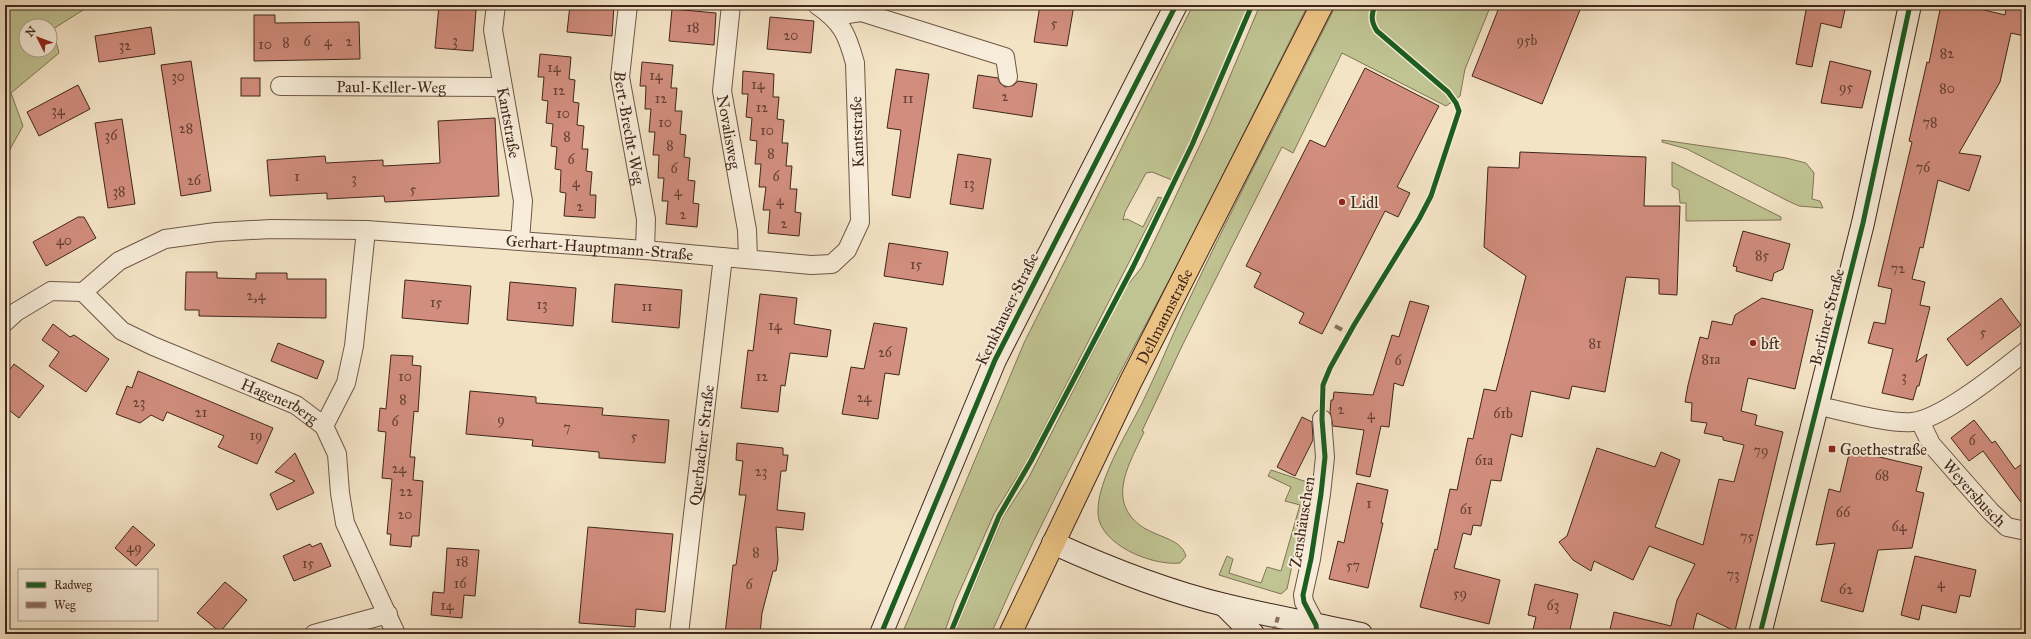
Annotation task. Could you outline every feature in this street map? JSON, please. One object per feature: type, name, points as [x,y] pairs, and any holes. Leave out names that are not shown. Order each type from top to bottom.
[{"type":"main road","name":"Kenkhauser Straße","points":[[881,634],[998,354],[1176,5]]},
{"type":"main road","name":"Dellmannstraße","points":[[1010,634],[1130,383],[1199,250],[1322,5]]},
{"type":"main road","name":"Berliner Straße","points":[[1760,634],[1819,406],[1863,223],[1910,5]]},
{"type":"main road","points":[[1053,543],[1095,562],[1177,591],[1224,605],[1317,630],[1361,634]]},
{"type":"main road","points":[[1224,605],[1253,634]]},
{"type":"street","name":"Kantstraße","points":[[496,5],[493,30],[523,201],[520,240]]},
{"type":"street","name":"Bert-Brecht-Weg","points":[[628,5],[620,77],[646,219],[645,250]]},
{"type":"street","name":"Novalisweg","points":[[731,5],[722,91],[748,230],[748,259]]},
{"type":"street","name":"Kantstraße","points":[[817,5],[834,16],[849,40],[855,63],[860,222],[847,250],[832,264]]},
{"type":"street","points":[[834,16],[861,12],[1005,56],[1008,77]]},
{"type":"street","name":"Paul-Keller-Weg","points":[[280,86],[502,87]]},
{"type":"street","name":"Gerhart-Hauptmann-Straße","points":[[83,292],[119,261],[165,239],[216,232],[270,229],[366,230],[520,240],[723,256],[811,265],[832,264]]},
{"type":"street","points":[[324,426],[346,383],[354,346],[366,230]]},
{"type":"street","name":"Querbacher Straße","points":[[678,634],[723,256]]},
{"type":"street","points":[[5,322],[16,312],[51,291],[83,292]]},
{"type":"street","name":"Hagenerberg","points":[[83,292],[122,331],[153,346],[296,405],[324,426],[337,454],[340,493],[345,523],[396,634]]},
{"type":"street","points":[[1819,406],[1901,422],[1920,421],[1958,401],[2026,351]]},
{"type":"street","name":"Zenshäuschen","points":[[1317,630],[1304,602],[1303,595],[1311,559],[1325,457],[1322,419]]},
{"type":"street","name":"Weyersbusch","points":[[1920,421],[1931,444],[1996,516],[2012,529],[2026,532]]},
{"type":"street","points":[[314,634],[388,614]]},
{"type":"green space","points":[[5,5],[91,5],[58,26],[58,18],[18,18],[18,58],[53,58],[11,93],[23,126],[5,158]]},
{"type":"green space","points":[[1193,5],[1249,5],[1225,66],[1172,180],[1152,172],[1146,173],[1125,212],[1123,220],[1127,219],[1143,227],[1158,197],[1162,198],[1028,459],[994,514],[955,602],[944,634],[902,634],[1024,343]]},
{"type":"green space","points":[[1260,5],[1308,5],[1225,172],[1056,496],[991,634],[954,634],[1003,517],[1029,477],[1126,287],[1142,267],[1209,126]]},
{"type":"green space","points":[[1336,5],[1491,5],[1465,69],[1460,96],[1446,106],[1342,53],[1293,153],[1282,147],[1183,344],[1142,431],[1144,432],[1127,469],[1123,494],[1125,506],[1132,518],[1144,528],[1178,545],[1186,556],[1180,563],[1156,561],[1142,557],[1117,544],[1101,525],[1098,514],[1099,500],[1108,470],[1145,397],[1212,251]]},
{"type":"green space","points":[[1662,140],[1786,158],[1806,163],[1814,173],[1812,199],[1820,201],[1823,208],[1799,206],[1687,149],[1662,142]]},
{"type":"green space","points":[[1672,162],[1781,217],[1781,220],[1686,221],[1686,203],[1680,203],[1679,190],[1672,186]]},
{"type":"green space","points":[[1271,470],[1313,484],[1304,528],[1299,533],[1287,589],[1281,594],[1219,575],[1227,556],[1233,559],[1229,573],[1261,583],[1267,567],[1281,571],[1300,505],[1285,501],[1291,487],[1268,476]]},
{"type":"building","points":[[439,5],[460,5],[460,8],[476,10],[473,51],[435,48]]},
{"type":"building","points":[[570,5],[614,5],[612,36],[567,32]]},
{"type":"building","points":[[1040,5],[1074,5],[1067,46],[1034,42]]},
{"type":"building","points":[[1500,5],[1582,5],[1542,104],[1472,76]]},
{"type":"building","points":[[1807,5],[1846,5],[1841,28],[1821,23],[1812,67],[1796,64]]},
{"type":"building","points":[[1941,5],[1973,5],[1972,7],[2005,15],[2007,5],[2026,5],[2026,26],[2024,36],[2011,33],[2000,82],[1959,153],[1981,156],[1969,191],[1938,180],[1923,248],[1920,247],[1912,279],[1925,282],[1920,305],[1930,307],[1916,362],[1927,354],[1919,386],[1917,386],[1913,400],[1882,393],[1893,349],[1868,343],[1874,322],[1885,324],[1892,289],[1878,286],[1912,142],[1909,141],[1927,62],[1929,63]]},
{"type":"building","points":[[672,9],[716,13],[714,45],[669,41]]},
{"type":"building","points":[[254,15],[275,15],[275,23],[359,22],[360,59],[254,61]]},
{"type":"building","points":[[770,17],[814,21],[811,53],[767,49]]},
{"type":"building","points":[[151,27],[155,54],[99,62],[95,36]]},
{"type":"building","points":[[540,54],[571,57],[569,79],[575,80],[573,102],[579,103],[577,125],[584,126],[582,149],[588,149],[586,171],[592,172],[590,195],[596,195],[595,218],[564,216],[566,193],[560,192],[561,170],[555,169],[557,147],[551,146],[553,124],[546,123],[548,101],[542,100],[544,77],[538,77]]},
{"type":"building","points":[[191,61],[211,191],[181,196],[161,65]]},
{"type":"building","points":[[1830,61],[1871,71],[1862,108],[1821,103]]},
{"type":"building","points":[[642,62],[673,65],[671,88],[677,88],[675,111],[682,111],[680,134],[686,135],[684,157],[690,158],[688,180],[695,181],[693,203],[699,204],[697,227],[666,224],[668,201],[662,201],[664,178],[658,178],[659,155],[653,155],[655,132],[649,132],[651,109],[645,109],[646,86],[640,86]]},
{"type":"building","name":"Lidl","points":[[1365,68],[1439,106],[1397,187],[1410,193],[1398,217],[1385,211],[1322,334],[1299,323],[1304,313],[1254,287],[1261,273],[1246,266],[1310,140],[1325,147]]},
{"type":"building","points":[[896,69],[929,74],[910,198],[892,195],[901,130],[887,128]]},
{"type":"building","points":[[743,71],[774,74],[773,97],[779,97],[777,119],[784,120],[782,143],[788,143],[786,166],[792,166],[790,189],[797,189],[795,212],[801,213],[799,236],[768,233],[770,210],[763,210],[766,187],[759,187],[761,164],[755,164],[757,141],[750,140],[752,118],[746,117],[748,94],[742,94]]},
{"type":"building","points":[[978,75],[998,78],[1000,83],[1005,87],[1014,85],[1018,81],[1037,84],[1032,117],[973,108]]},
{"type":"building","points":[[241,78],[260,78],[260,96],[241,96]]},
{"type":"building","points":[[78,85],[90,109],[39,136],[27,112]]},
{"type":"building","points":[[495,118],[499,196],[385,202],[384,196],[327,199],[327,193],[270,196],[267,160],[325,156],[326,163],[383,160],[383,166],[440,163],[438,121]]},
{"type":"building","points":[[122,119],[135,204],[108,208],[95,123]]},
{"type":"building","points":[[1520,152],[1646,157],[1644,206],[1680,206],[1677,295],[1659,294],[1659,279],[1626,277],[1605,392],[1572,386],[1569,399],[1531,391],[1522,437],[1511,434],[1501,481],[1491,480],[1481,526],[1473,525],[1471,535],[1463,533],[1454,568],[1500,580],[1489,624],[1420,607],[1435,549],[1437,550],[1450,489],[1457,490],[1468,438],[1473,439],[1484,389],[1496,391],[1526,276],[1484,247],[1488,167],[1519,168]]},
{"type":"building","points":[[958,154],[991,159],[983,209],[950,204]]},
{"type":"building","points":[[78,217],[84,217],[96,238],[46,266],[33,242]]},
{"type":"building","points":[[1743,231],[1790,244],[1783,269],[1774,273],[1772,281],[1736,271],[1737,267],[1733,266]]},
{"type":"building","points":[[889,243],[948,252],[943,285],[884,276]]},
{"type":"building","points":[[186,272],[217,272],[217,278],[256,279],[256,273],[287,273],[287,279],[326,279],[326,318],[199,316],[199,310],[185,310]]},
{"type":"building","points":[[405,280],[471,286],[468,324],[402,318]]},
{"type":"building","points":[[510,282],[576,288],[573,326],[507,320]]},
{"type":"building","points":[[615,284],[682,290],[679,328],[612,322]]},
{"type":"building","points":[[760,294],[797,298],[794,324],[831,330],[827,357],[790,353],[785,386],[781,385],[778,412],[741,408],[748,350],[753,351]]},
{"type":"building","points":[[1762,298],[1813,310],[1795,389],[1748,378],[1741,411],[1757,415],[1755,425],[1783,432],[1735,631],[1697,613],[1692,634],[1609,634],[1614,612],[1671,626],[1677,600],[1695,564],[1649,546],[1633,580],[1594,561],[1591,571],[1573,560],[1559,542],[1567,536],[1597,448],[1655,467],[1661,452],[1680,460],[1655,527],[1703,545],[1719,479],[1734,482],[1744,445],[1723,440],[1723,437],[1704,433],[1707,423],[1691,421],[1692,403],[1685,402],[1688,385],[1700,337],[1708,339],[1712,321],[1732,325],[1735,315]]},
{"type":"building","points":[[2001,298],[2021,325],[1967,366],[1947,339]]},
{"type":"building","points":[[1410,301],[1429,306],[1403,386],[1394,383],[1389,427],[1381,426],[1370,477],[1356,474],[1364,430],[1333,426],[1330,412],[1331,400],[1333,400],[1334,392],[1373,395],[1392,335],[1399,337]]},
{"type":"building","points":[[874,323],[907,328],[899,375],[885,373],[878,419],[842,414],[851,367],[864,369]]},
{"type":"building","points":[[53,324],[70,337],[74,335],[109,359],[86,392],[49,366],[59,352],[42,340]]},
{"type":"building","points":[[278,343],[324,361],[317,379],[271,361]]},
{"type":"building","points":[[391,355],[413,356],[412,365],[421,366],[418,412],[414,411],[410,457],[415,457],[413,480],[423,481],[419,536],[412,536],[411,547],[390,545],[391,534],[387,534],[392,479],[382,478],[386,432],[378,431],[380,408],[386,409]]},
{"type":"building","points":[[14,364],[44,386],[19,418],[5,407],[5,376]]},
{"type":"building","points":[[138,371],[273,428],[257,464],[218,447],[224,436],[167,412],[163,421],[151,415],[140,423],[116,414],[127,386],[132,388]]},
{"type":"building","points":[[470,391],[536,397],[536,403],[603,408],[602,415],[669,420],[665,463],[599,458],[599,452],[532,446],[533,440],[466,434]]},
{"type":"building","points":[[1302,417],[1312,422],[1313,440],[1295,476],[1277,467]]},
{"type":"building","points":[[1974,420],[1992,443],[1995,441],[2015,469],[2026,461],[2026,509],[1983,451],[1969,461],[1951,438]]},
{"type":"building","points":[[737,443],[783,448],[783,455],[788,455],[786,471],[781,471],[777,510],[805,513],[803,530],[776,527],[778,560],[776,571],[773,571],[762,613],[760,634],[725,634],[733,565],[736,565],[746,495],[739,495],[743,461],[736,460]]},
{"type":"building","points":[[1850,450],[1922,467],[1916,491],[1924,493],[1912,548],[1878,550],[1863,612],[1821,601],[1835,543],[1816,545],[1829,489],[1840,492]]},
{"type":"building","points":[[295,453],[314,493],[277,510],[270,494],[295,481],[275,472]]},
{"type":"building","points":[[1357,483],[1388,490],[1381,523],[1383,523],[1368,588],[1329,579],[1338,541],[1344,543]]},
{"type":"building","points":[[133,526],[155,545],[136,566],[115,548]]},
{"type":"building","points":[[588,527],[673,534],[665,612],[636,609],[635,627],[579,623]]},
{"type":"building","points":[[321,543],[331,566],[294,581],[283,556],[310,544],[312,547]]},
{"type":"building","points":[[447,548],[479,550],[475,596],[464,595],[462,618],[431,615],[433,592],[444,593]]},
{"type":"building","points":[[1915,556],[1976,570],[1970,597],[1960,595],[1956,613],[1922,605],[1919,620],[1901,615]]},
{"type":"building","points":[[225,582],[247,600],[220,632],[197,613]]},
{"type":"building","points":[[1535,584],[1578,594],[1569,634],[1549,634],[1533,630],[1536,617],[1528,615]]},
{"type":"marked path","points":[[1335,326],[1350,334]]},
{"type":"marked path","points":[[1273,634],[1278,617]]},
{"type":"cycle path","points":[[881,634],[995,360],[1176,5]]},
{"type":"cycle path","points":[[950,634],[999,516],[1031,461],[1133,267],[1192,145],[1252,5]]},
{"type":"cycle path","points":[[1317,634],[1316,625],[1304,602],[1303,595],[1311,559],[1325,457],[1322,419],[1323,385],[1330,368],[1354,325],[1419,219],[1431,196],[1459,111],[1456,103],[1448,92],[1377,31],[1372,18],[1375,5]]},
{"type":"cycle path","points":[[1760,634],[1863,223],[1910,5]]},
{"type":"place","name":"Lidl","points":[[1342,202]]},
{"type":"place","name":"bft","points":[[1753,343]]},
{"type":"place","name":"Goethestraße","points":[[1832,449]]}]
